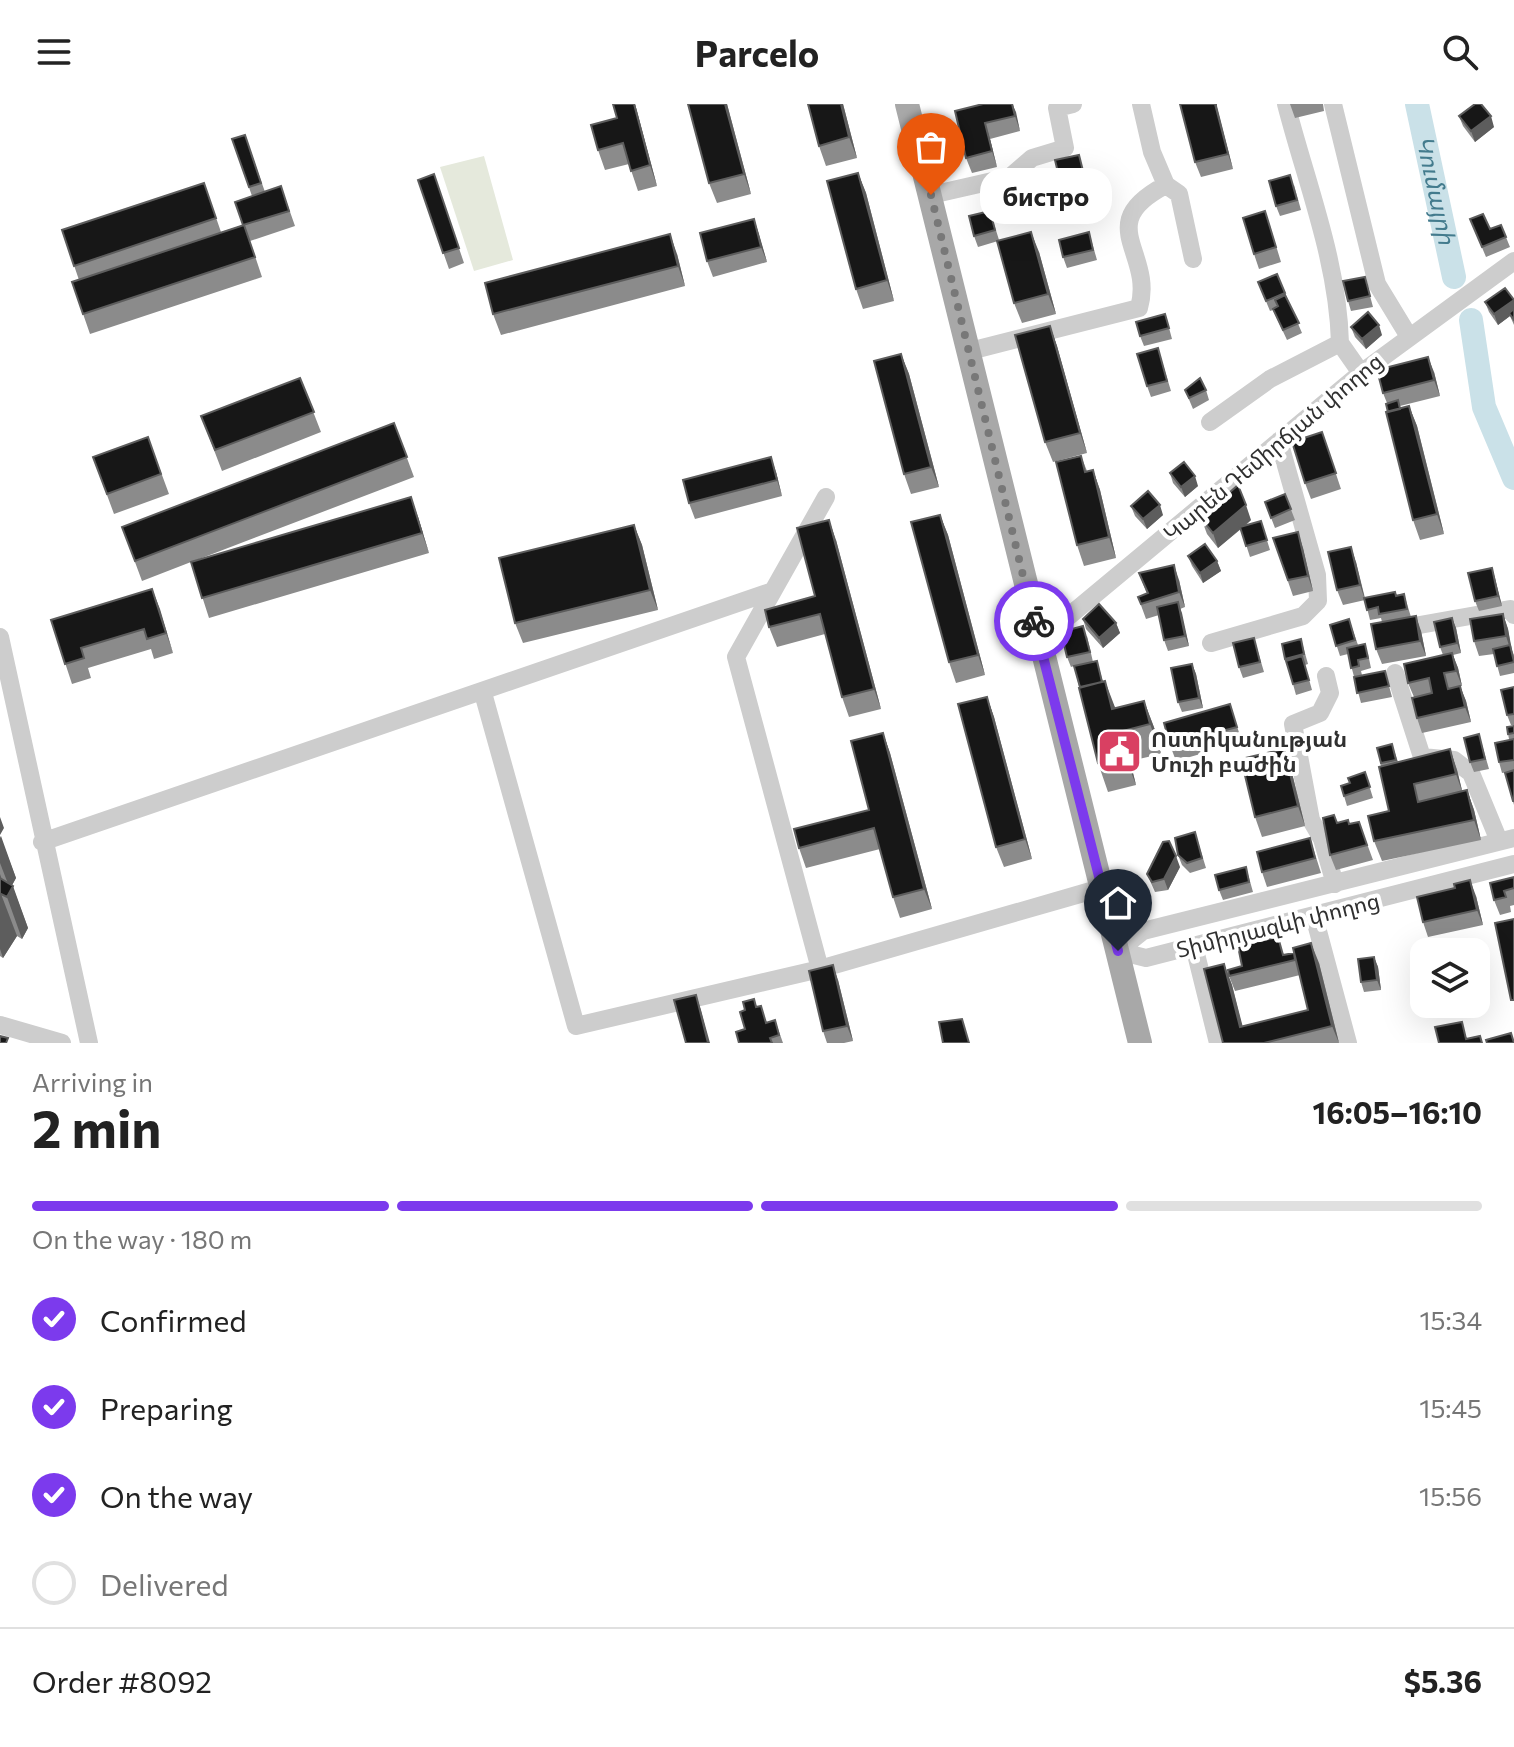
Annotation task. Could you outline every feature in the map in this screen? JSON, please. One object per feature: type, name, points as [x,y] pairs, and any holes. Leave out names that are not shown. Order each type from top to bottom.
[{"type":"main road","points":[[907,104],[1140,1043]]},
{"type":"street","points":[[931,195],[1010,177],[1032,158],[1065,148],[1057,108],[1073,104]]},
{"type":"street","points":[[1141,104],[1152,152],[1166,185],[1179,194],[1193,259]]},
{"type":"street","points":[[1286,104],[1327,251],[1339,311],[1340,343],[1361,373]]},
{"type":"street","points":[[1333,104],[1377,284],[1408,335]]},
{"type":"street","points":[[970,351],[1139,308],[1144,291],[1128,223],[1133,207],[1166,185]]},
{"type":"street","name":"Կարեն Դեմիրճյան փողոց","points":[[1039,641],[1408,335],[1511,270]]},
{"type":"street","points":[[1210,422],[1270,379],[1340,343]]},
{"type":"street","points":[[1211,643],[1303,616],[1318,601],[1317,575],[1279,441]]},
{"type":"street","points":[[820,969],[736,657],[826,497]]},
{"type":"street","points":[[42,842],[773,591]]},
{"type":"street","points":[[1395,629],[1510,609],[1514,615]]},
{"type":"street","points":[[0,637],[42,842],[89,1043]]},
{"type":"street","points":[[1395,673],[1422,757],[1454,760],[1471,773],[1507,840]]},
{"type":"street","points":[[1326,676],[1330,693],[1320,713],[1293,724],[1311,820],[1322,839],[1335,884]]},
{"type":"street","points":[[483,693],[576,1026],[820,969],[1101,888]]},
{"type":"street","name":"Տիմիրյազևի փողոց","points":[[1118,951],[1143,931],[1507,840]]},
{"type":"street","name":"Տիմիրյազևի փողոց","points":[[1118,951],[1146,958],[1514,864]]},
{"type":"street","points":[[1288,897],[1294,922]]},
{"type":"street","points":[[1314,916],[1348,1043]]},
{"type":"street","points":[[1194,946],[1218,1043]]},
{"type":"street","points":[[0,1025],[62,1043]]},
{"type":"shaded area","points":[[484,156],[513,260],[474,271],[440,167]]},
{"type":"building","points":[[613,104],[634,104],[650,165],[631,171],[623,143],[598,150],[591,125],[617,118]]},
{"type":"building","points":[[688,104],[725,104],[744,174],[709,183]]},
{"type":"building","points":[[808,104],[841,104],[849,137],[819,146]]},
{"type":"building","points":[[983,104],[1012,104],[1015,116],[985,123],[992,151],[966,158],[955,111]]},
{"type":"building","points":[[1180,104],[1215,104],[1228,154],[1195,162]]},
{"type":"building","points":[[1475,104],[1481,104],[1491,116],[1471,131],[1459,116]]},
{"type":"building","points":[[245,135],[261,183],[249,187],[232,139]]},
{"type":"building","points":[[1079,155],[1085,179],[1061,185],[1055,160]]},
{"type":"building","points":[[858,173],[887,280],[856,289],[827,181]]},
{"type":"building","points":[[434,174],[459,248],[443,253],[418,180]]},
{"type":"building","points":[[1290,175],[1297,200],[1276,206],[1269,181]]},
{"type":"building","points":[[204,183],[216,218],[74,266],[62,230]]},
{"type":"building","points":[[281,186],[289,211],[243,225],[235,202]]},
{"type":"building","points":[[990,211],[995,230],[974,236],[969,216]]},
{"type":"building","points":[[1265,211],[1276,247],[1254,254],[1243,218]]},
{"type":"building","points":[[1483,214],[1490,229],[1501,225],[1506,237],[1482,247],[1470,219]]},
{"type":"building","points":[[754,219],[761,247],[707,261],[700,233]]},
{"type":"building","points":[[244,225],[255,257],[83,314],[72,282]]},
{"type":"building","points":[[1031,232],[1048,294],[1014,303],[997,241]]},
{"type":"building","points":[[1089,232],[1093,250],[1063,257],[1059,240]]},
{"type":"building","points":[[670,234],[678,266],[493,314],[485,283]]},
{"type":"building","points":[[1277,274],[1285,293],[1266,301],[1258,282]]},
{"type":"building","points":[[1365,277],[1370,296],[1348,301],[1343,281]]},
{"type":"building","points":[[1505,288],[1514,300],[1494,314],[1485,302]]},
{"type":"building","points":[[1285,295],[1299,323],[1283,330],[1273,309],[1278,306],[1275,300]]},
{"type":"building","points":[[1368,312],[1379,325],[1362,339],[1351,327]]},
{"type":"building","points":[[1165,314],[1169,328],[1140,336],[1136,322]]},
{"type":"building","points":[[1050,326],[1080,433],[1045,442],[1015,335]]},
{"type":"building","points":[[1158,348],[1167,381],[1147,386],[1137,354]]},
{"type":"building","points":[[901,354],[931,467],[904,474],[874,361]]},
{"type":"building","points":[[1428,357],[1434,380],[1383,393],[1377,370]]},
{"type":"building","points":[[300,378],[314,412],[215,450],[201,416]]},
{"type":"building","points":[[1200,378],[1206,390],[1189,398],[1185,390]]},
{"type":"building","points":[[1398,400],[1400,409],[1388,412],[1386,404]]},
{"type":"building","points":[[1409,406],[1437,514],[1413,520],[1386,412]]},
{"type":"building","points":[[394,423],[407,457],[135,561],[122,527]]},
{"type":"building","points":[[1322,432],[1336,473],[1305,483],[1292,442]]},
{"type":"building","points":[[148,437],[161,474],[107,494],[93,457]]},
{"type":"building","points":[[1081,456],[1085,472],[1093,470],[1109,537],[1077,545],[1056,462]]},
{"type":"building","points":[[771,457],[777,480],[689,503],[683,480]]},
{"type":"building","points":[[1184,462],[1195,476],[1181,487],[1170,473]]},
{"type":"building","points":[[1238,485],[1246,505],[1213,533],[1201,518]]},
{"type":"building","points":[[1148,491],[1160,505],[1143,519],[1131,506]]},
{"type":"building","points":[[1285,494],[1291,509],[1271,518],[1265,502]]},
{"type":"building","points":[[411,497],[422,533],[202,598],[191,562]]},
{"type":"building","points":[[940,515],[978,655],[949,662],[911,522]]},
{"type":"building","points":[[829,520],[874,689],[842,697],[820,614],[769,627],[765,610],[815,596],[797,528]]},
{"type":"building","points":[[1261,521],[1267,540],[1246,546],[1240,527]]},
{"type":"building","points":[[634,525],[650,590],[515,623],[499,558]]},
{"type":"building","points":[[1298,532],[1308,576],[1288,580],[1273,538]]},
{"type":"building","points":[[1205,544],[1217,561],[1200,573],[1188,556]]},
{"type":"building","points":[[1351,547],[1360,585],[1337,590],[1328,552]]},
{"type":"building","points":[[1174,565],[1179,592],[1141,604],[1138,597],[1148,593],[1139,573]]},
{"type":"building","points":[[1492,568],[1498,596],[1475,601],[1468,573]]},
{"type":"building","points":[[152,589],[166,633],[147,639],[144,629],[81,648],[84,658],[65,664],[51,620]]},
{"type":"building","points":[[1395,592],[1396,596],[1404,594],[1407,609],[1379,614],[1378,607],[1367,610],[1364,598]]},
{"type":"building","points":[[1178,602],[1185,636],[1164,640],[1157,607]]},
{"type":"building","points":[[1099,604],[1116,623],[1099,638],[1083,619]]},
{"type":"building","points":[[1503,614],[1506,636],[1474,641],[1470,619]]},
{"type":"building","points":[[1416,616],[1420,641],[1376,649],[1371,624]]},
{"type":"building","points":[[1452,618],[1457,643],[1440,647],[1434,622]]},
{"type":"building","points":[[1349,619],[1355,640],[1336,646],[1330,625]]},
{"type":"building","points":[[1083,626],[1090,652],[1067,657],[1061,632]]},
{"type":"building","points":[[1254,638],[1260,662],[1239,667],[1233,643]]},
{"type":"building","points":[[1301,639],[1304,654],[1285,659],[1282,644]]},
{"type":"building","points":[[1365,644],[1368,658],[1358,660],[1359,666],[1351,668],[1347,648]]},
{"type":"building","points":[[1510,645],[1514,662],[1497,666],[1493,649]]},
{"type":"building","points":[[1452,653],[1456,671],[1444,673],[1448,689],[1460,686],[1465,707],[1417,718],[1412,698],[1432,693],[1429,678],[1408,683],[1404,664]]},
{"type":"building","points":[[1302,656],[1309,680],[1293,684],[1286,661]]},
{"type":"building","points":[[1097,661],[1102,682],[1080,687],[1074,666]]},
{"type":"building","points":[[1192,664],[1199,698],[1178,702],[1171,668]]},
{"type":"building","points":[[1385,671],[1389,686],[1357,693],[1354,677]]},
{"type":"building","points":[[1105,681],[1112,709],[1144,701],[1150,724],[1119,732],[1125,756],[1098,763],[1079,688]]},
{"type":"building","points":[[1514,687],[1514,714],[1507,715],[1501,690]]},
{"type":"building","points":[[987,697],[1025,839],[996,847],[958,704]]},
{"type":"building","points":[[1230,704],[1237,727],[1170,745],[1164,723]]},
{"type":"building","points":[[1514,726],[1514,733],[1508,734],[1507,727]]},
{"type":"building","points":[[883,733],[924,889],[893,897],[874,828],[799,848],[794,829],[869,810],[851,741]]},
{"type":"building","points":[[1479,734],[1485,759],[1470,762],[1464,738]]},
{"type":"building","points":[[1514,739],[1514,760],[1499,762],[1495,743]]},
{"type":"building","points":[[1392,744],[1396,760],[1381,763],[1377,748]]},
{"type":"building","points":[[1284,749],[1298,806],[1255,817],[1241,759]]},
{"type":"building","points":[[1450,749],[1456,774],[1414,784],[1418,802],[1467,790],[1474,820],[1374,841],[1368,816],[1389,811],[1379,767]]},
{"type":"building","points":[[1514,770],[1514,801],[1513,801],[1505,773]]},
{"type":"building","points":[[1365,772],[1370,787],[1344,796],[1341,786],[1350,783],[1348,778]]},
{"type":"building","points":[[1334,815],[1337,823],[1348,820],[1349,824],[1359,822],[1367,845],[1330,855],[1323,818]]},
{"type":"building","points":[[1195,832],[1202,858],[1187,863],[1178,855],[1175,838]]},
{"type":"building","points":[[1310,838],[1315,858],[1262,872],[1257,852]]},
{"type":"building","points":[[1169,841],[1176,856],[1164,879],[1152,882],[1147,874],[1163,842]]},
{"type":"building","points":[[1246,867],[1249,882],[1219,890],[1215,875]]},
{"type":"building","points":[[1514,877],[1514,888],[1504,891],[1506,897],[1494,900],[1490,883]]},
{"type":"building","points":[[0,878],[13,886],[7,897],[1,894],[0,897]]},
{"type":"building","points":[[1470,880],[1477,910],[1423,922],[1417,897],[1455,888],[1454,884]]},
{"type":"building","points":[[1514,919],[1514,1000],[1511,1000],[1495,923]]},
{"type":"building","points":[[1278,937],[1283,955],[1294,953],[1295,960],[1229,976],[1228,970],[1242,966],[1238,946]]},
{"type":"building","points":[[1311,943],[1332,1026],[1264,1043],[1223,1043],[1204,969],[1224,964],[1240,1027],[1308,1010],[1293,948]]},
{"type":"building","points":[[1374,957],[1377,980],[1361,982],[1358,959]]},
{"type":"building","points":[[833,965],[847,1026],[823,1031],[809,971]]},
{"type":"building","points":[[696,995],[708,1043],[686,1043],[674,1000]]},
{"type":"building","points":[[754,999],[756,1007],[761,1006],[766,1023],[775,1020],[779,1035],[770,1038],[772,1043],[739,1043],[736,1032],[745,1029],[740,1012],[745,1010],[743,1002]]},
{"type":"building","points":[[962,1019],[969,1043],[943,1043],[939,1022]]},
{"type":"building","points":[[1462,1022],[1466,1039],[1480,1036],[1482,1043],[1439,1043],[1435,1027]]},
{"type":"building","points":[[1511,1033],[1514,1043],[1487,1043],[1486,1040]]},
{"type":"building","points":[[0,1036],[8,1038],[6,1043],[0,1043]]},
{"type":"waterway","name":"Կումայրի","points":[[1417,104],[1454,277]]},
{"type":"waterway","points":[[1471,320],[1484,407],[1514,478]]},
{"type":"way so far","points":[[931,195],[1034,621]]},
{"type":"place","name":"бистро","points":[[931,195]]},
{"type":"place","name":"Ոստիկանության Մուշի բաժին","points":[[1120,752]]},
{"type":"route","points":[[1034,621],[1118,951]]}]
